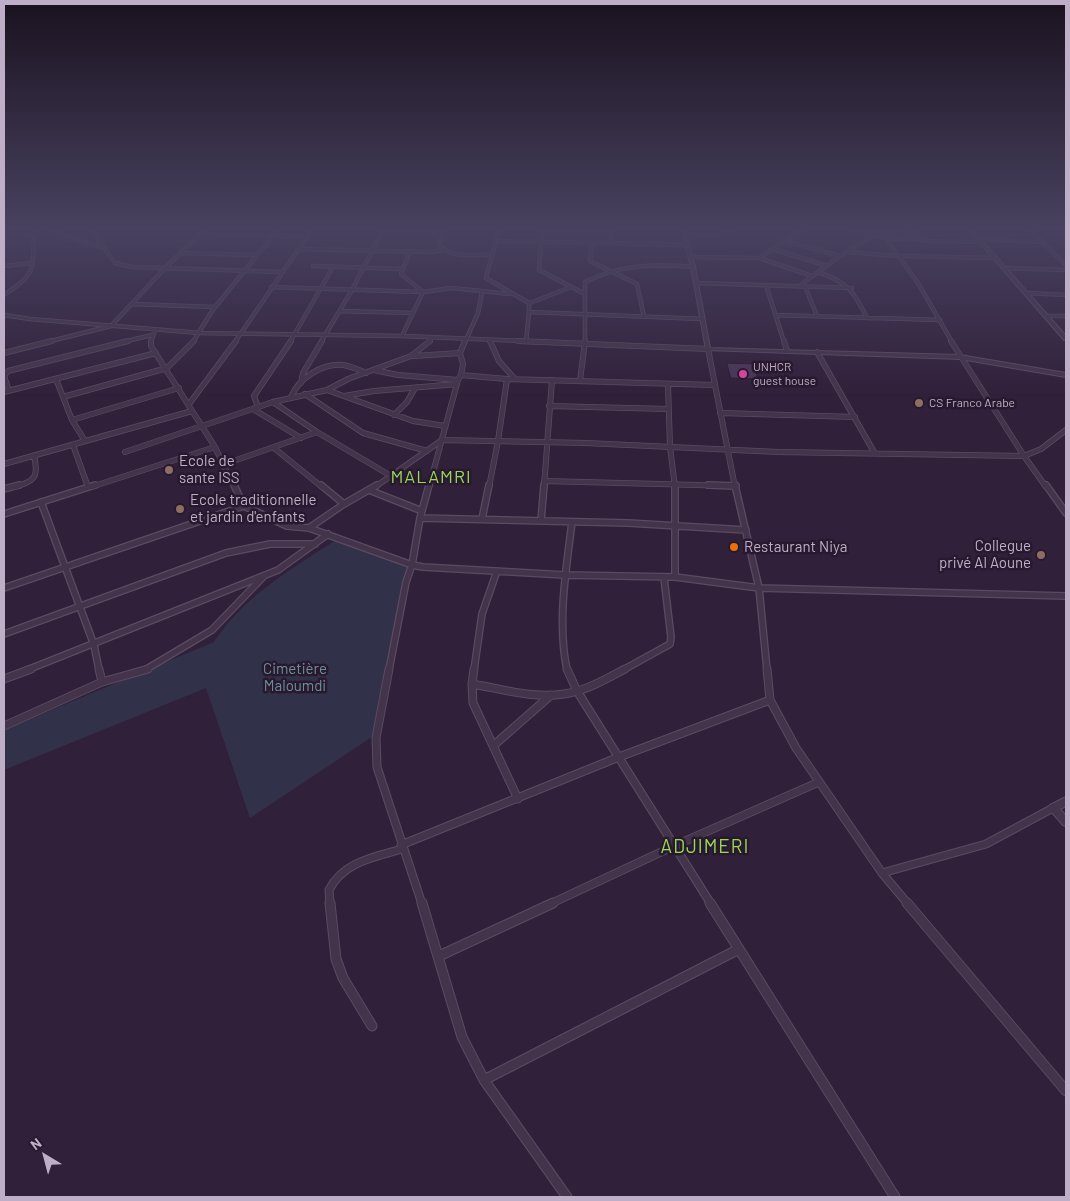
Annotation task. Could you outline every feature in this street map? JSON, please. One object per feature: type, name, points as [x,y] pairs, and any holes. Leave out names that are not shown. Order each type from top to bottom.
[{"type":"street","points":[[4,294],[16,284]]},
{"type":"street","points":[[4,353],[111,326],[150,284]]},
{"type":"street","points":[[64,397],[167,368],[179,359],[200,333],[215,307],[234,284]]},
{"type":"street","points":[[189,404],[241,334],[273,284]]},
{"type":"street","points":[[301,438],[256,408],[254,396],[296,334],[324,284]]},
{"type":"street","points":[[301,382],[303,373],[355,284]]},
{"type":"street","points":[[412,284],[423,292]]},
{"type":"street","points":[[495,284],[530,303],[571,287]]},
{"type":"street","points":[[565,284],[585,294]]},
{"type":"street","points":[[580,381],[585,344],[584,284]]},
{"type":"street","points":[[637,284],[644,317]]},
{"type":"street","points":[[696,284],[727,450],[758,588],[770,700],[796,748],[882,873],[1066,1091]]},
{"type":"street","points":[[733,284],[852,288]]},
{"type":"street","points":[[846,284],[852,288],[867,318]]},
{"type":"street","points":[[919,284],[960,357],[1024,456],[1066,513]]},
{"type":"street","points":[[1018,284],[1066,339]]},
{"type":"street","points":[[766,285],[787,352]]},
{"type":"street","points":[[805,286],[818,316]]},
{"type":"street","points":[[271,287],[423,292],[452,288],[515,295]]},
{"type":"street","points":[[402,336],[423,292]]},
{"type":"street","points":[[460,352],[478,313],[482,292]]},
{"type":"street","points":[[1026,293],[1066,295]]},
{"type":"street","points":[[526,342],[530,303]]},
{"type":"street","points":[[132,304],[215,307]]},
{"type":"street","points":[[340,311],[413,313]]},
{"type":"street","points":[[529,312],[703,319]]},
{"type":"street","points":[[4,315],[30,319],[200,333],[466,338],[526,342],[960,357],[1066,375]]},
{"type":"street","points":[[776,315],[940,320]]},
{"type":"street","points":[[1046,316],[1066,316]]},
{"type":"street","points":[[155,330],[152,335],[151,346],[167,368],[215,447],[222,465],[244,506],[287,526],[309,528],[412,565],[565,575],[675,577],[758,588],[1066,596]]},
{"type":"street","points":[[152,335],[8,371],[4,376],[6,391],[156,353]]},
{"type":"street","points":[[412,356],[427,345],[432,338]]},
{"type":"street","points":[[490,340],[499,361],[515,379]]},
{"type":"street","points":[[125,452],[272,402],[326,390],[412,356],[460,352]]},
{"type":"street","points":[[460,352],[464,359],[464,368],[445,426],[421,514],[412,565],[406,582],[376,738],[377,767],[439,956],[462,1037],[484,1080],[566,1197]]},
{"type":"street","points":[[817,352],[874,452]]},
{"type":"street","points":[[291,397],[293,390],[301,382],[316,372],[341,365],[366,373]]},
{"type":"street","points":[[374,370],[386,373],[459,379],[714,385]]},
{"type":"street","points":[[56,379],[72,420],[85,441]]},
{"type":"street","points":[[344,396],[374,391],[415,388],[459,379]]},
{"type":"street","points":[[482,519],[498,441],[507,379]]},
{"type":"street","points":[[541,521],[552,380]]},
{"type":"street","points":[[668,384],[670,447],[675,486],[675,577]]},
{"type":"street","points":[[72,420],[179,388]]},
{"type":"street","points":[[394,415],[407,402],[415,388]]},
{"type":"street","points":[[326,390],[412,421],[445,426]]},
{"type":"street","points":[[305,394],[356,429],[426,451]]},
{"type":"street","points":[[272,402],[317,432],[391,476]]},
{"type":"street","points":[[550,406],[668,409]]},
{"type":"street","points":[[4,464],[192,410]]},
{"type":"street","points":[[720,413],[855,417]]},
{"type":"street","points":[[309,528],[344,504],[391,476],[442,440],[546,442],[727,450],[1024,456],[1041,449],[1066,430]]},
{"type":"street","points":[[222,465],[317,432]]},
{"type":"street","points":[[73,445],[88,488]]},
{"type":"street","points":[[4,514],[215,447]]},
{"type":"street","points":[[274,448],[344,504]]},
{"type":"street","points":[[4,489],[31,480],[36,476],[38,472],[34,456]]},
{"type":"street","points":[[544,481],[675,486],[736,486]]},
{"type":"street","points":[[369,490],[421,514],[482,519],[674,525],[746,530]]},
{"type":"street","points":[[41,502],[94,645],[102,682]]},
{"type":"street","points":[[4,588],[244,506]]},
{"type":"street","points":[[572,522],[565,575],[564,650],[567,670],[577,691],[895,1197]]},
{"type":"street","points":[[4,679],[94,645],[265,575],[293,561],[328,534]]},
{"type":"street","points":[[4,634],[226,553],[252,546],[288,543],[315,544]]},
{"type":"street","points":[[497,571],[482,614],[472,684],[472,703],[518,799]]},
{"type":"street","points":[[4,726],[102,682],[144,671],[212,630],[265,575]]},
{"type":"street","points":[[472,684],[528,693],[551,694],[577,691],[670,644],[671,638],[664,578]]},
{"type":"street","points":[[493,746],[551,694]]},
{"type":"street","points":[[372,1026],[343,978],[336,959],[329,890],[332,883],[345,870],[360,862],[402,847],[619,757],[770,700]]},
{"type":"street","points":[[439,956],[674,846],[819,782]]},
{"type":"street","points":[[882,873],[986,844],[1066,801]]},
{"type":"street","points":[[1053,808],[1066,822]]},
{"type":"street","points":[[484,1080],[739,948]]},
{"type":"green space","name":"Cimetière Maloumdi","points":[[341,537],[408,565],[372,737],[250,818],[206,688],[4,770],[4,730],[214,642],[226,625],[255,596],[288,571]]},
{"type":"building","name":"UNHCR guest house","points":[[727,363],[754,364],[758,379],[731,378]]},
{"type":"place","name":"UNHCR guest house","points":[[743,374]]},
{"type":"place","name":"CS Franco Arabe","points":[[919,403]]},
{"type":"place","name":"Ecole de sante ISS","points":[[169,470]]},
{"type":"place","name":"Ecole traditionnelle et jardin d'enfants","points":[[180,509]]},
{"type":"place","name":"Restaurant Niya","points":[[734,547]]},
{"type":"place","name":"Collegue privé Al Aoune","points":[[1041,555]]},
{"type":"district","name":"MALAMRI","points":[[431,477]]},
{"type":"district","name":"ADJIMERI","points":[[705,847]]}]
